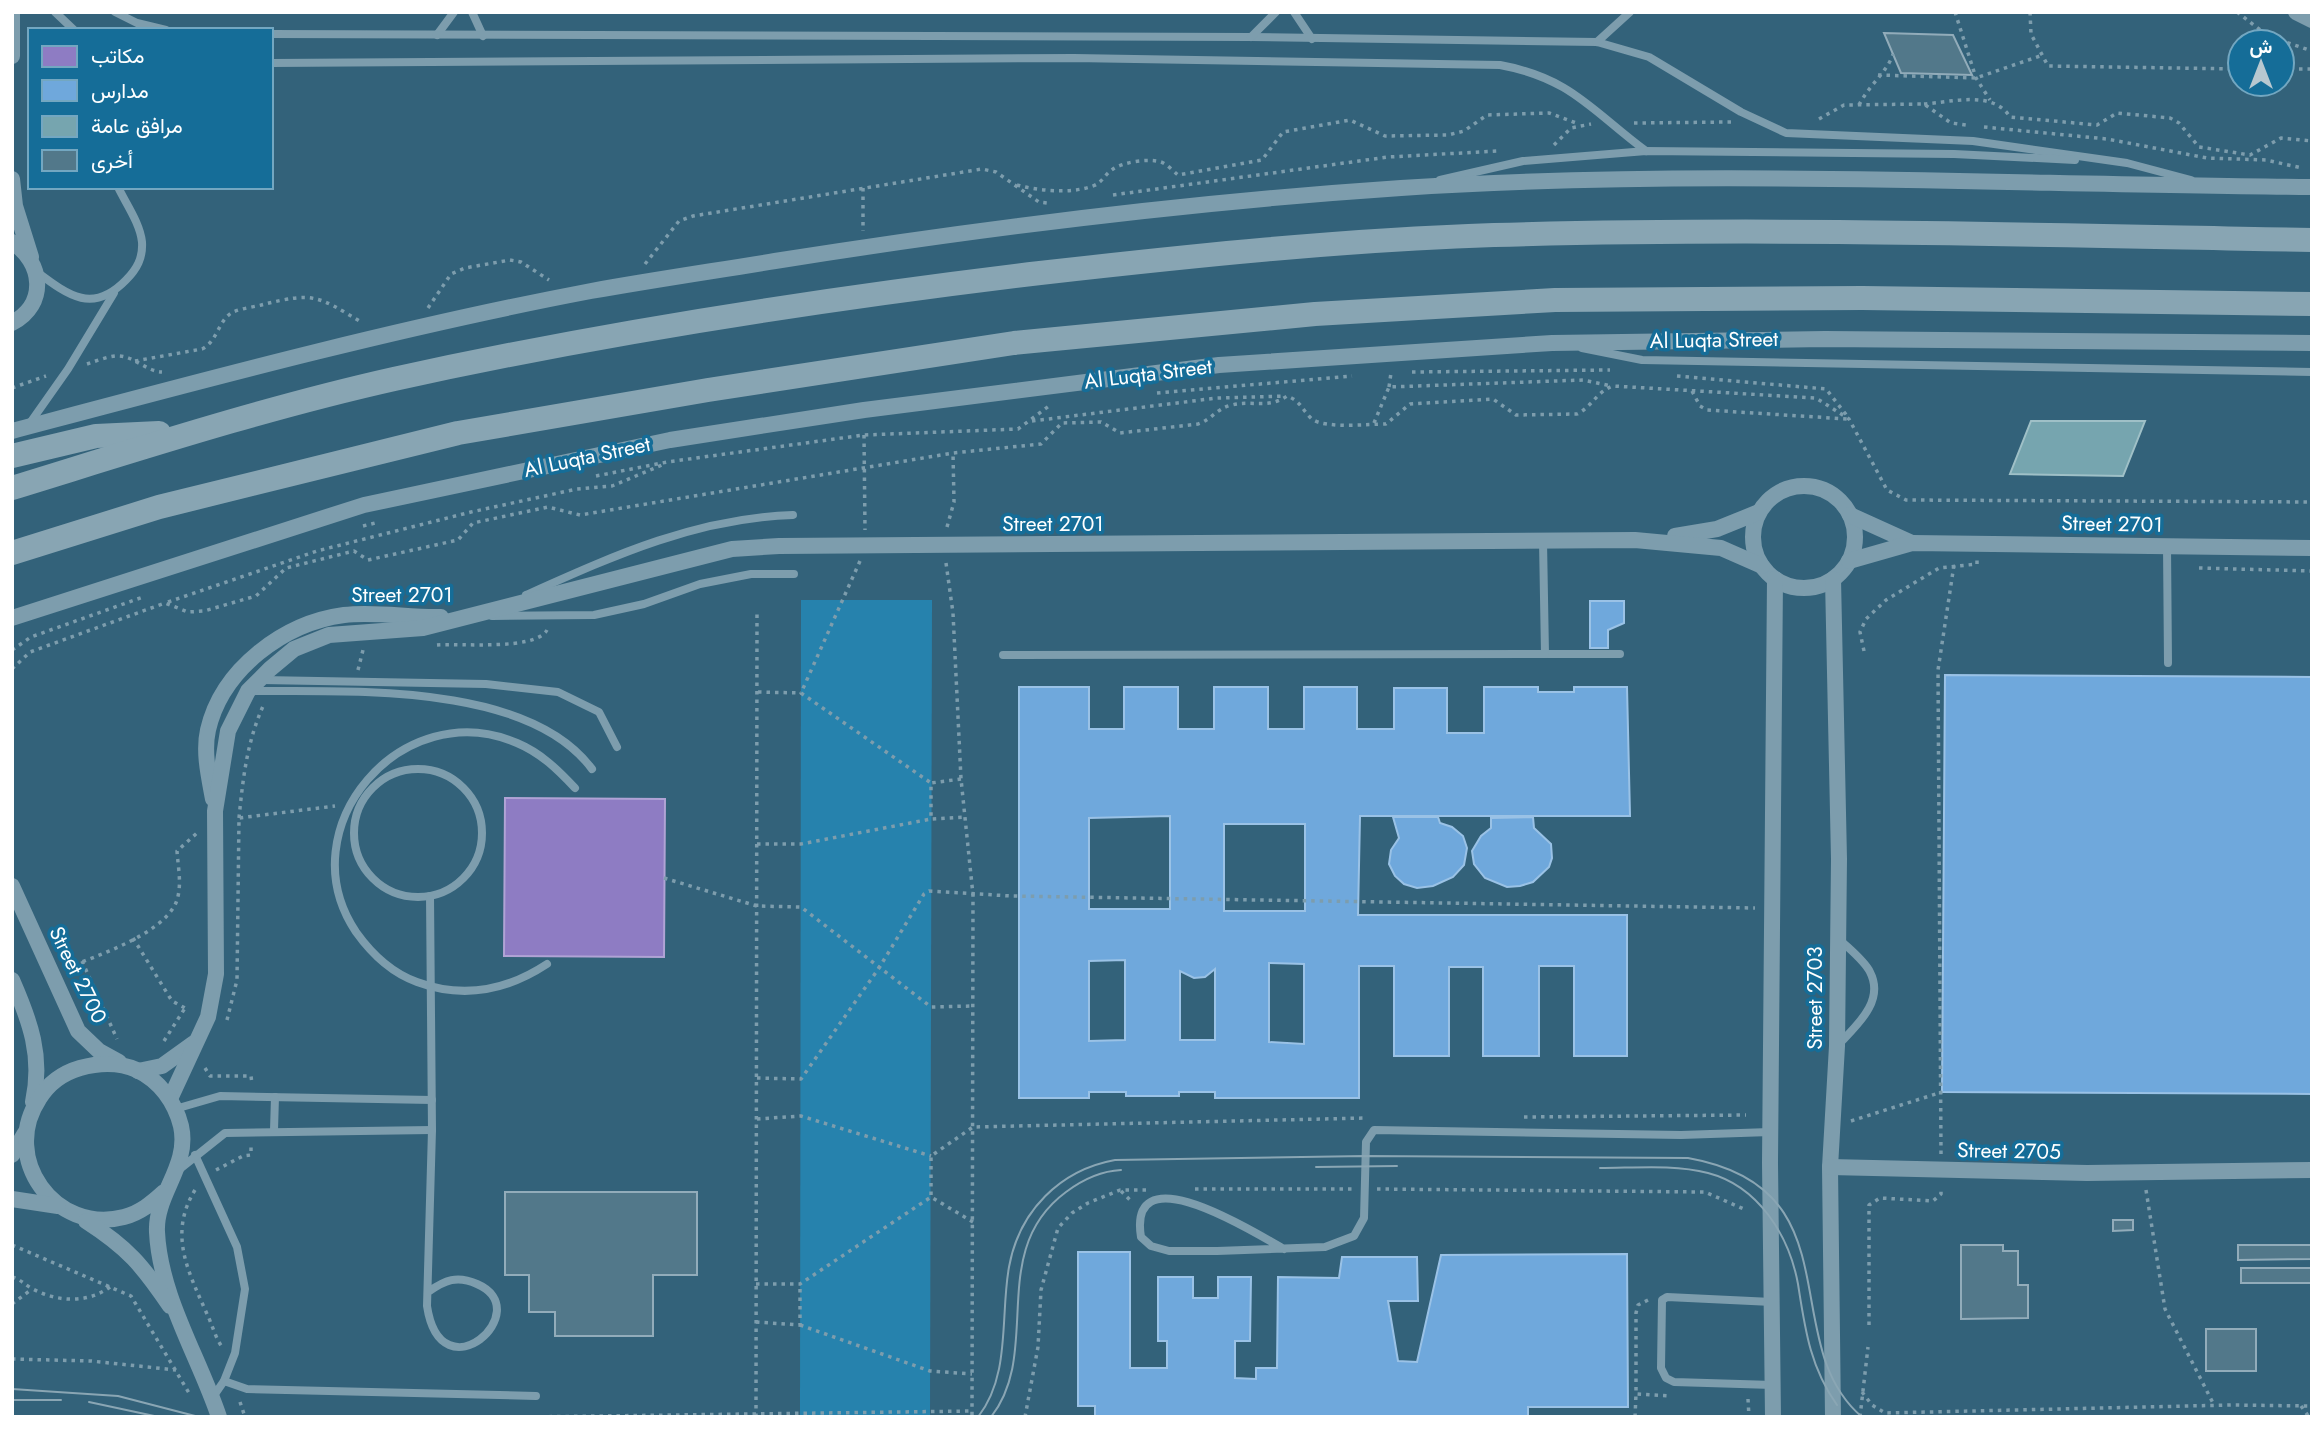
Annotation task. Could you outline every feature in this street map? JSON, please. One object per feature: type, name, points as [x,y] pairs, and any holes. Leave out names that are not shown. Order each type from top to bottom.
[{"type":"main road","points":[[12,488],[195,432],[392,380],[725,314],[863,294],[1195,255],[1490,235],[1821,232],[2312,238]]},
{"type":"main road","name":"Al Luqta Street","points":[[12,553],[159,507],[458,433],[825,372],[1079,337],[1362,310],[1555,300],[1862,298],[2312,304]]},
{"type":"main road","points":[[12,456],[96,436],[195,432]]},
{"type":"main road","points":[[12,572],[98,527]]},
{"type":"street","points":[[12,12],[12,56]]},
{"type":"street","points":[[2296,12],[2312,20]]},
{"type":"street","points":[[12,179],[15,206],[34,266],[36,298],[29,310],[12,323]]},
{"type":"street","points":[[20,429],[307,354],[591,291],[863,247],[1109,214],[1402,188],[1605,180],[1928,179],[2312,187]]},
{"type":"street","points":[[12,242],[34,266]]},
{"type":"street","name":"Al Luqta Street","points":[[12,618],[364,505],[670,440],[864,410],[1219,365],[1552,343],[1838,339],[2312,343]]},
{"type":"street","points":[[1814,487],[1841,502],[1850,515],[1854,546],[1849,561],[1833,579],[1819,586],[1804,588],[1775,579],[1762,566],[1753,539],[1759,512],[1783,491],[1814,487]]},
{"type":"street","name":"Street 2701","points":[[1635,540],[1717,529],[1759,512]]},
{"type":"street","name":"Street 2701","points":[[1850,515],[1912,543]]},
{"type":"street","name":"Street 2701","points":[[215,811],[228,731],[259,688],[294,649],[329,635],[423,628],[479,617],[732,549],[944,544],[1635,540],[1721,548],[1762,566]]},
{"type":"street","name":"Street 2701","points":[[1849,561],[1875,551],[1912,543],[2312,548]]},
{"type":"street","name":"Street 2703","points":[[1773,1417],[1770,1132],[1775,579]]},
{"type":"street","name":"Street 2703","points":[[1833,579],[1839,859],[1837,1046],[1830,1167],[1833,1417]]},
{"type":"street","points":[[12,629],[107,588]]},
{"type":"street","name":"Street 2701","points":[[173,1104],[208,1017],[216,974],[216,832],[207,768],[208,731],[224,687],[243,667],[280,638],[307,625],[345,615],[479,617]]},
{"type":"street","name":"Street 2700","points":[[12,886],[78,1031],[99,1051],[131,1068]]},
{"type":"street","points":[[12,980],[33,1033],[38,1057],[38,1076],[31,1111],[25,1133],[12,1155]]},
{"type":"street","points":[[31,1111],[46,1087],[69,1071],[96,1063],[131,1068],[162,1066],[201,1037]]},
{"type":"street","points":[[79,1216],[102,1220],[125,1217],[146,1208],[164,1192],[176,1172],[182,1152],[181,1130],[173,1104],[156,1083],[131,1068]]},
{"type":"street","points":[[25,1133],[27,1161],[38,1186],[58,1206]]},
{"type":"street","name":"Street 2705","points":[[1830,1167],[2143,1172],[2312,1170]]},
{"type":"street","points":[[164,1192],[156,1230],[177,1317]]},
{"type":"street","points":[[12,1199],[58,1206],[119,1242],[136,1258],[177,1317],[213,1397],[219,1417]]},
{"type":"lane","points":[[55,12],[72,28]]},
{"type":"lane","points":[[116,12],[137,23],[158,28]]},
{"type":"lane","points":[[127,12],[137,23]]},
{"type":"lane","points":[[437,36],[454,12]]},
{"type":"lane","points":[[472,12],[483,36]]},
{"type":"lane","points":[[1251,37],[1276,12]]},
{"type":"lane","points":[[1294,12],[1311,39]]},
{"type":"lane","points":[[1597,42],[1630,12]]},
{"type":"lane","points":[[273,34],[1251,37],[1597,42],[1648,57],[1741,112],[1786,133],[1973,141],[2127,163],[2214,186]]},
{"type":"lane","points":[[273,63],[1074,58],[1500,65],[1532,71],[1563,85],[1646,150]]},
{"type":"lane","points":[[1808,136],[1808,152]]},
{"type":"lane","points":[[1402,188],[1523,161],[1646,150],[1954,153],[2127,163]]},
{"type":"lane","points":[[20,429],[68,369],[114,293],[139,264],[142,241],[119,189]]},
{"type":"lane","points":[[34,266],[62,290],[80,298],[98,299],[114,293]]},
{"type":"lane","points":[[1552,343],[1642,360],[2312,372]]},
{"type":"lane","points":[[479,617],[668,535],[754,516],[793,515]]},
{"type":"lane","points":[[1543,541],[1545,654]]},
{"type":"lane","points":[[2167,546],[2168,663]]},
{"type":"lane","points":[[479,617],[594,615],[644,604],[700,584],[751,574],[794,574]]},
{"type":"lane","points":[[1003,655],[1620,654]]},
{"type":"lane","points":[[259,688],[355,682],[486,684],[558,692],[599,712],[617,747]]},
{"type":"lane","points":[[259,688],[439,696],[513,716],[541,729],[578,750],[592,769]]},
{"type":"lane","points":[[547,964],[511,984],[491,989],[461,992],[431,987],[412,980],[378,957],[352,926],[338,888],[337,847],[350,805],[369,776],[400,751],[418,742],[456,733],[486,735],[515,742],[550,762],[575,788]]},
{"type":"lane","points":[[403,771],[432,771],[446,775],[468,793],[481,818],[482,832],[476,860],[452,887],[430,895],[400,894],[386,888],[369,873],[358,854],[354,839],[358,809],[376,785],[403,771]]},
{"type":"lane","points":[[350,805],[358,809]]},
{"type":"lane","points":[[428,1292],[445,1280],[464,1278],[487,1288],[494,1302],[496,1321],[488,1336],[467,1347],[449,1344],[438,1336],[430,1322],[428,1292],[432,1100],[430,895]]},
{"type":"lane","points":[[1837,936],[1870,971],[1874,989],[1868,1013],[1837,1046]]},
{"type":"lane","points":[[173,1104],[220,1096],[432,1100]]},
{"type":"lane","points":[[274,1130],[275,1097]]},
{"type":"lane","points":[[176,1172],[225,1133],[274,1130],[432,1130]]},
{"type":"lane","points":[[1284,1249],[1210,1209],[1180,1199],[1156,1200],[1143,1212],[1138,1222],[1141,1237],[1151,1246],[1169,1251],[1284,1249],[1325,1247],[1354,1236],[1364,1218],[1366,1142],[1374,1130],[1681,1135],[1770,1132]]},
{"type":"lane","points":[[195,1155],[237,1247],[245,1289],[235,1353],[224,1381],[213,1397]]},
{"type":"lane","points":[[1772,1302],[1667,1297],[1662,1300],[1661,1368],[1666,1378],[1674,1382],[1773,1385]]},
{"type":"lane","points":[[224,1381],[247,1389],[261,1390],[536,1396]]},
{"type":"path","points":[[1955,12],[1976,78],[1990,100],[2004,108],[2010,117],[2010,129]]},
{"type":"path","points":[[2030,12],[2031,34],[2040,56],[2049,66],[2226,69]]},
{"type":"path","points":[[2237,12],[2268,36],[2312,51]]},
{"type":"path","points":[[1859,105],[1878,75],[1890,66],[1893,54]]},
{"type":"path","points":[[1878,75],[1976,78],[2040,56]]},
{"type":"path","points":[[1924,104],[1990,100]]},
{"type":"path","points":[[1013,184],[1043,191],[1091,187],[1102,181],[1109,170],[1119,165],[1149,161],[1162,162],[1178,176],[1247,164],[1262,160],[1283,132],[1335,121],[1350,120],[1385,136],[1448,135],[1464,131],[1488,115],[1549,113],[1581,125]]},
{"type":"path","points":[[2010,117],[2097,125],[2118,113],[2170,118],[2179,123],[2199,147],[2250,155],[2281,138],[2312,141]]},
{"type":"path","points":[[1102,196],[1388,157]]},
{"type":"path","points":[[639,268],[648,262],[679,221],[863,188],[982,170],[996,172],[1039,202],[1049,204]]},
{"type":"path","points":[[863,188],[863,247]]},
{"type":"path","points":[[422,310],[429,307],[452,274],[465,268],[510,260],[521,262],[548,280],[559,282]]},
{"type":"path","points":[[135,361],[202,349],[210,345],[223,320],[233,312],[298,296],[324,300],[366,324],[353,328]]},
{"type":"path","points":[[12,387],[115,356],[135,361],[152,371],[166,372]]},
{"type":"path","points":[[1378,374],[1589,367],[1617,370]]},
{"type":"path","points":[[1373,424],[1390,387],[1391,373]]},
{"type":"path","points":[[1153,393],[1364,375]]},
{"type":"path","points":[[1672,376],[1826,389],[1849,419],[1887,490],[1906,500],[2312,502]]},
{"type":"path","points":[[1390,387],[1583,380],[1613,386],[1816,398],[1849,419]]},
{"type":"path","points":[[1032,421],[1217,398],[1287,396],[1297,399],[1313,419],[1324,424],[1386,424],[1410,404],[1493,399],[1516,415],[1577,414],[1586,410],[1601,390],[1613,386]]},
{"type":"path","points":[[1692,391],[1700,406],[1707,410],[1849,419]]},
{"type":"path","points":[[165,603],[188,612],[204,611],[257,596],[286,568],[354,551],[368,560],[458,540],[473,523],[548,507],[580,515],[953,453],[1041,444],[1062,423],[1101,422],[1119,433],[1198,424],[1205,422],[1217,409],[1233,404],[1269,404],[1287,396]]},
{"type":"path","points":[[589,477],[864,435],[1018,429],[1032,421],[1044,408],[1057,402]]},
{"type":"path","points":[[801,693],[866,545],[864,435]]},
{"type":"path","points":[[953,453],[954,502],[944,544],[953,614],[961,779],[973,895],[972,1417]]},
{"type":"path","points":[[12,669],[30,652],[317,551],[471,512],[577,489],[612,486],[667,463]]},
{"type":"path","points":[[356,528],[382,521]]},
{"type":"path","points":[[1864,651],[1860,632],[1866,619],[1919,578],[1954,565],[1977,564],[1977,555]]},
{"type":"path","points":[[1941,1159],[1938,670],[1954,565]]},
{"type":"path","points":[[2199,568],[2312,571]]},
{"type":"path","points":[[12,650],[31,637],[152,594]]},
{"type":"path","points":[[756,1416],[757,610]]},
{"type":"path","points":[[425,645],[484,645],[541,637],[547,631],[545,616]]},
{"type":"path","points":[[354,651],[372,649]]},
{"type":"path","points":[[355,682],[363,650]]},
{"type":"path","points":[[223,1028],[237,980],[238,831],[245,763],[259,688]]},
{"type":"path","points":[[757,692],[801,693],[931,783],[961,779]]},
{"type":"path","points":[[931,783],[931,819]]},
{"type":"path","points":[[239,818],[350,805]]},
{"type":"path","points":[[757,844],[801,844],[931,819],[965,817]]},
{"type":"path","points":[[52,974],[134,938],[157,924],[175,905],[180,881],[177,851],[195,833],[238,831]]},
{"type":"path","points":[[664,878],[757,905],[801,908],[931,1007],[973,1006]]},
{"type":"path","points":[[757,1079],[801,1079],[879,968],[924,894],[934,891],[973,895],[1772,909]]},
{"type":"path","points":[[134,938],[172,1001],[208,1017],[227,1020]]},
{"type":"path","points":[[82,961],[111,1032],[120,1042]]},
{"type":"path","points":[[156,1046],[172,1031],[186,1008]]},
{"type":"path","points":[[206,1062],[205,1070],[210,1076],[251,1076],[252,1096]]},
{"type":"path","points":[[1833,1124],[1857,1120],[1942,1092]]},
{"type":"path","points":[[1514,1117],[1746,1115]]},
{"type":"path","points":[[757,1119],[801,1116],[931,1156]]},
{"type":"path","points":[[931,1156],[973,1127],[1378,1118]]},
{"type":"path","points":[[235,1353],[220,1346],[185,1264],[181,1246],[182,1219],[189,1199],[206,1178],[221,1166],[251,1155],[251,1131]]},
{"type":"path","points":[[931,1156],[931,1197]]},
{"type":"path","points":[[2143,1172],[2165,1309],[2214,1405]]},
{"type":"path","points":[[1869,1325],[1869,1205],[1880,1198],[1933,1200],[1941,1194],[1941,1181]]},
{"type":"path","points":[[1187,1189],[1705,1192],[1746,1210]]},
{"type":"path","points":[[1025,1417],[1038,1347],[1041,1290],[1058,1228],[1072,1213],[1087,1203],[1119,1190],[1146,1190]]},
{"type":"path","points":[[931,1197],[973,1222]]},
{"type":"path","points":[[757,1284],[800,1284],[931,1197]]},
{"type":"path","points":[[12,1245],[131,1296],[138,1302],[195,1404]]},
{"type":"path","points":[[12,1277],[32,1289],[70,1300],[95,1296],[110,1287]]},
{"type":"path","points":[[800,1284],[800,1325]]},
{"type":"path","points":[[12,1304],[32,1289]]},
{"type":"path","points":[[757,1322],[800,1325],[930,1371],[973,1374]]},
{"type":"path","points":[[1860,1417],[1868,1347]]},
{"type":"path","points":[[12,1359],[91,1362],[176,1370]]},
{"type":"path","points":[[1862,1392],[1872,1405],[1885,1413],[2214,1405],[2312,1406]]},
{"type":"path","points":[[1635,1417],[1636,1394]]},
{"type":"path","points":[[2301,1406],[2309,1417]]},
{"type":"path","points":[[523,1417],[756,1416],[972,1411]]},
{"type":"shaded area","points":[[801,600],[932,600],[930,1417],[800,1417]]},
{"type":"building: مكاتب","points":[[505,798],[665,799],[664,957],[504,956]]},
{"type":"building: مدارس","points":[[1590,601],[1624,601],[1624,623],[1608,630],[1608,648],[1590,648]]},
{"type":"building: مدارس","points":[[1945,675],[2312,677],[2312,1094],[1942,1092]]},
{"type":"building: مدارس","points":[[1019,687],[1089,687],[1089,729],[1124,729],[1124,687],[1178,687],[1178,729],[1214,729],[1214,687],[1268,687],[1268,729],[1304,729],[1304,687],[1357,687],[1357,729],[1394,729],[1394,688],[1447,688],[1447,733],[1484,733],[1484,687],[1538,687],[1538,692],[1574,692],[1574,687],[1627,687],[1630,816],[1360,816],[1358,915],[1627,915],[1627,1056],[1574,1056],[1574,966],[1539,966],[1539,1056],[1483,1056],[1483,967],[1449,967],[1449,1056],[1394,1056],[1394,966],[1359,966],[1359,1098],[1215,1098],[1215,1092],[1179,1092],[1179,1096],[1126,1096],[1126,1092],[1089,1092],[1089,1098],[1019,1098]],"holes":[[[1170,816],[1170,909],[1089,909],[1089,818]],[[1224,824],[1305,824],[1305,911],[1224,911]],[[1125,960],[1125,1040],[1089,1041],[1089,961]],[[1269,963],[1304,964],[1304,1044],[1269,1042]],[[1215,969],[1215,1040],[1180,1040],[1180,971],[1194,978],[1205,977]]]},
{"type":"building: مدارس","points":[[1393,817],[1438,817],[1440,823],[1452,827],[1463,836],[1467,848],[1464,865],[1453,877],[1433,886],[1417,888],[1404,884],[1395,876],[1389,864],[1391,850],[1399,838]]},
{"type":"building: مدارس","points":[[1533,817],[1534,828],[1551,844],[1552,858],[1549,867],[1533,882],[1520,886],[1507,887],[1485,878],[1474,864],[1472,851],[1481,836],[1491,828],[1491,818]]},
{"type":"building: مدارس","points":[[1078,1252],[1130,1252],[1130,1368],[1167,1368],[1167,1341],[1158,1341],[1158,1277],[1193,1277],[1193,1298],[1218,1298],[1218,1277],[1251,1277],[1250,1341],[1235,1341],[1235,1378],[1256,1379],[1256,1368],[1277,1368],[1278,1277],[1339,1278],[1342,1257],[1417,1257],[1418,1301],[1388,1301],[1398,1361],[1417,1362],[1441,1255],[1627,1254],[1628,1407],[1528,1407],[1528,1417],[1095,1417],[1095,1406],[1078,1406]]},
{"type":"building: مرافق عامة","points":[[2031,421],[2145,421],[2123,476],[2010,474]]},
{"type":"building: أخرى","points":[[1884,33],[1953,35],[1972,75],[1901,73]]},
{"type":"building: أخرى","points":[[505,1192],[697,1192],[697,1275],[653,1275],[653,1336],[555,1336],[555,1312],[529,1312],[529,1275],[505,1275]]},
{"type":"building: أخرى","points":[[2113,1220],[2133,1220],[2133,1230],[2113,1231]]},
{"type":"building: أخرى","points":[[1961,1245],[2003,1245],[2003,1251],[2018,1251],[2018,1285],[2028,1285],[2028,1318],[1961,1319]]},
{"type":"building: أخرى","points":[[2238,1245],[2312,1245],[2312,1259],[2238,1260]]},
{"type":"building: أخرى","points":[[2241,1268],[2312,1268],[2312,1283],[2241,1283]]},
{"type":"building: أخرى","points":[[2206,1329],[2256,1329],[2256,1371],[2206,1371]]},
{"type":"tram line","points":[[978,1417],[996,1383],[1006,1286],[1014,1247],[1032,1211],[1060,1183],[1095,1165],[1115,1160],[1365,1156],[1688,1158],[1741,1175],[1775,1201],[1795,1233],[1822,1349],[1836,1386],[1862,1417]]},
{"type":"tram line","points":[[1316,1167],[1397,1166]]},
{"type":"tram line","points":[[1600,1168],[1654,1167],[1695,1170],[1726,1179],[1756,1201],[1779,1231],[1787,1248],[1794,1266],[1806,1332],[1815,1362],[1837,1405]]},
{"type":"tram line","points":[[991,1417],[1006,1391],[1013,1362],[1021,1272],[1028,1243],[1042,1216],[1066,1192],[1079,1184],[1099,1174],[1121,1170]]},
{"type":"tram line","points":[[12,1389],[118,1396],[199,1417]]},
{"type":"tram line","points":[[12,1400],[61,1400]]},
{"type":"tram line","points":[[89,1402],[159,1417]]}]
